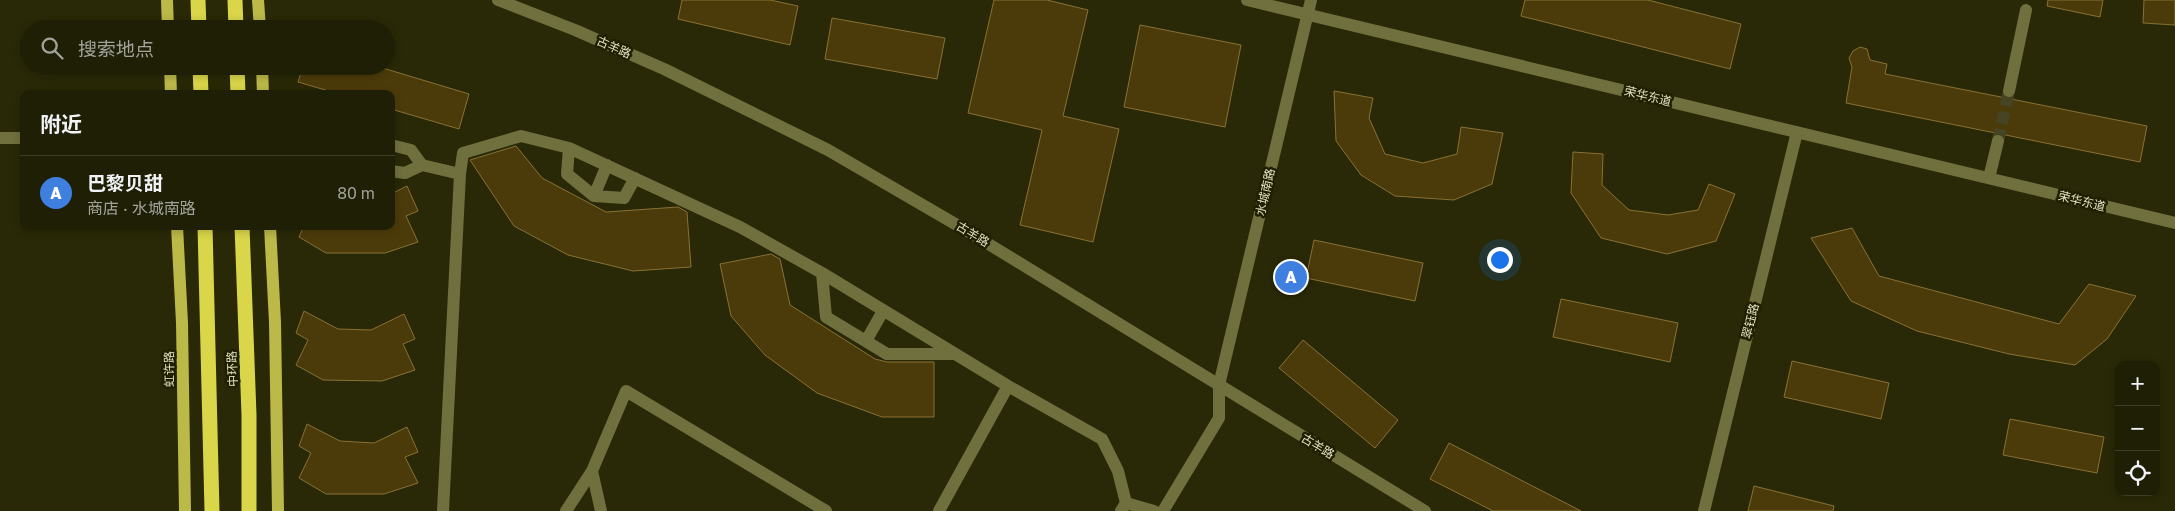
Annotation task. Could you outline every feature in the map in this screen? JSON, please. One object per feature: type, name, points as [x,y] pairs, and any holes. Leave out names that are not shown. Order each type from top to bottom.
[{"type":"highway","points":[[198,0],[199,20]]},
{"type":"highway","points":[[235,0],[236,20]]},
{"type":"highway","points":[[200,75],[201,90]]},
{"type":"highway","points":[[237,75],[238,90]]},
{"type":"highway","name":"中环路","points":[[205,230],[212,511]]},
{"type":"highway","name":"中环路","points":[[242,230],[249,511]]},
{"type":"main road","points":[[167,0],[168,20]]},
{"type":"main road","points":[[258,0],[259,20]]},
{"type":"main road","points":[[170,75],[171,90]]},
{"type":"main road","points":[[262,75],[263,90]]},
{"type":"main road","name":"虹许路","points":[[177,230],[182,323],[185,511]]},
{"type":"main road","points":[[270,230],[275,322],[278,511]]},
{"type":"street","name":"古羊路","points":[[498,0],[575,30],[664,69],[828,150],[969,232],[1426,511]]},
{"type":"street","name":"荣华东道","points":[[1247,0],[1308,13],[2175,223]]},
{"type":"street","name":"水城南路","points":[[1163,511],[1219,418],[1219,385],[1311,0]]},
{"type":"street","points":[[2009,91],[2026,10]]},
{"type":"street","name":"翠钰路","points":[[1704,511],[1797,132]]},
{"type":"street","points":[[443,511],[460,174],[464,153],[521,136],[569,148],[607,165],[740,227],[822,273],[1008,386],[1102,439],[1118,471],[1123,507],[1154,511]]},
{"type":"street","points":[[0,138],[20,138]]},
{"type":"street","points":[[1989,178],[1998,141]]},
{"type":"street","points":[[395,146],[411,150],[422,165]]},
{"type":"street","points":[[569,148],[567,174],[594,196],[624,198],[635,178]]},
{"type":"street","points":[[395,171],[405,172],[422,165],[460,174]]},
{"type":"street","points":[[594,196],[607,165]]},
{"type":"street","points":[[822,273],[826,317],[887,354],[955,354]]},
{"type":"street","points":[[866,341],[883,311]]},
{"type":"street","points":[[939,511],[1008,386]]},
{"type":"street","points":[[566,511],[592,471],[626,391],[826,511]]},
{"type":"street","points":[[592,471],[601,511]]},
{"type":"building","points":[[682,0],[770,0],[798,6],[790,45],[678,19]]},
{"type":"building","points":[[994,0],[1047,0],[1088,10],[1063,116],[1119,129],[1093,242],[1020,225],[1042,130],[968,113]]},
{"type":"building","points":[[1525,0],[1648,0],[1741,24],[1730,69],[1521,16]]},
{"type":"building","points":[[2048,0],[2103,0],[2100,17],[2047,6]]},
{"type":"building","points":[[2144,0],[2175,0],[2175,25],[2143,23]]},
{"type":"building","points":[[832,18],[945,38],[937,79],[825,59]]},
{"type":"building","points":[[1140,25],[1241,45],[1225,127],[1124,107]]},
{"type":"building","points":[[1860,47],[1867,49],[1870,60],[1887,64],[1885,74],[2147,126],[2140,162],[1846,103],[1852,67],[1849,58],[1853,51]]},
{"type":"building","points":[[395,72],[469,94],[459,129],[395,110],[395,90],[325,90],[298,82],[300,75],[395,75]]},
{"type":"building","points":[[1334,91],[1373,98],[1369,118],[1385,154],[1423,163],[1457,154],[1461,127],[1503,133],[1492,184],[1454,200],[1395,196],[1361,175],[1336,141]]},
{"type":"building","points":[[516,146],[542,178],[606,212],[678,207],[687,212],[691,267],[633,271],[568,255],[514,226],[470,160]]},
{"type":"building","points":[[1573,152],[1603,154],[1602,185],[1629,210],[1668,215],[1698,210],[1709,184],[1735,194],[1716,241],[1667,254],[1601,238],[1571,193]]},
{"type":"building","points":[[407,186],[418,211],[406,216],[418,242],[385,253],[326,253],[299,237],[302,230],[395,230],[395,192]]},
{"type":"building","points":[[1852,228],[1879,276],[2059,324],[2089,284],[2136,296],[2107,339],[2075,365],[2009,354],[1917,331],[1851,301],[1811,238]]},
{"type":"building","points":[[1314,240],[1423,263],[1415,301],[1306,278]]},
{"type":"building","points":[[771,254],[780,259],[790,305],[875,359],[887,362],[934,362],[934,417],[882,417],[817,393],[765,355],[731,316],[720,264]]},
{"type":"building","points":[[1561,299],[1678,323],[1670,362],[1553,337]]},
{"type":"building","points":[[304,311],[338,329],[371,330],[404,314],[415,339],[403,344],[415,370],[382,381],[323,380],[296,365],[308,340],[296,333]]},
{"type":"building","points":[[1303,340],[1398,420],[1375,448],[1279,368]]},
{"type":"building","points":[[1792,361],[1889,383],[1881,419],[1784,397]]},
{"type":"building","points":[[2010,419],[2104,437],[2097,473],[2003,455]]},
{"type":"building","points":[[307,424],[340,441],[374,443],[407,427],[418,452],[405,457],[418,483],[384,494],[326,494],[299,478],[311,453],[299,446]]},
{"type":"building","points":[[1449,443],[1581,511],[1493,511],[1430,479]]},
{"type":"building","points":[[1754,486],[1834,506],[1833,511],[1748,511]]},
{"type":"tunnel","points":[[1998,141],[2009,91]]},
{"type":"place","name":"巴黎贝甜","points":[[1291,277]]}]
